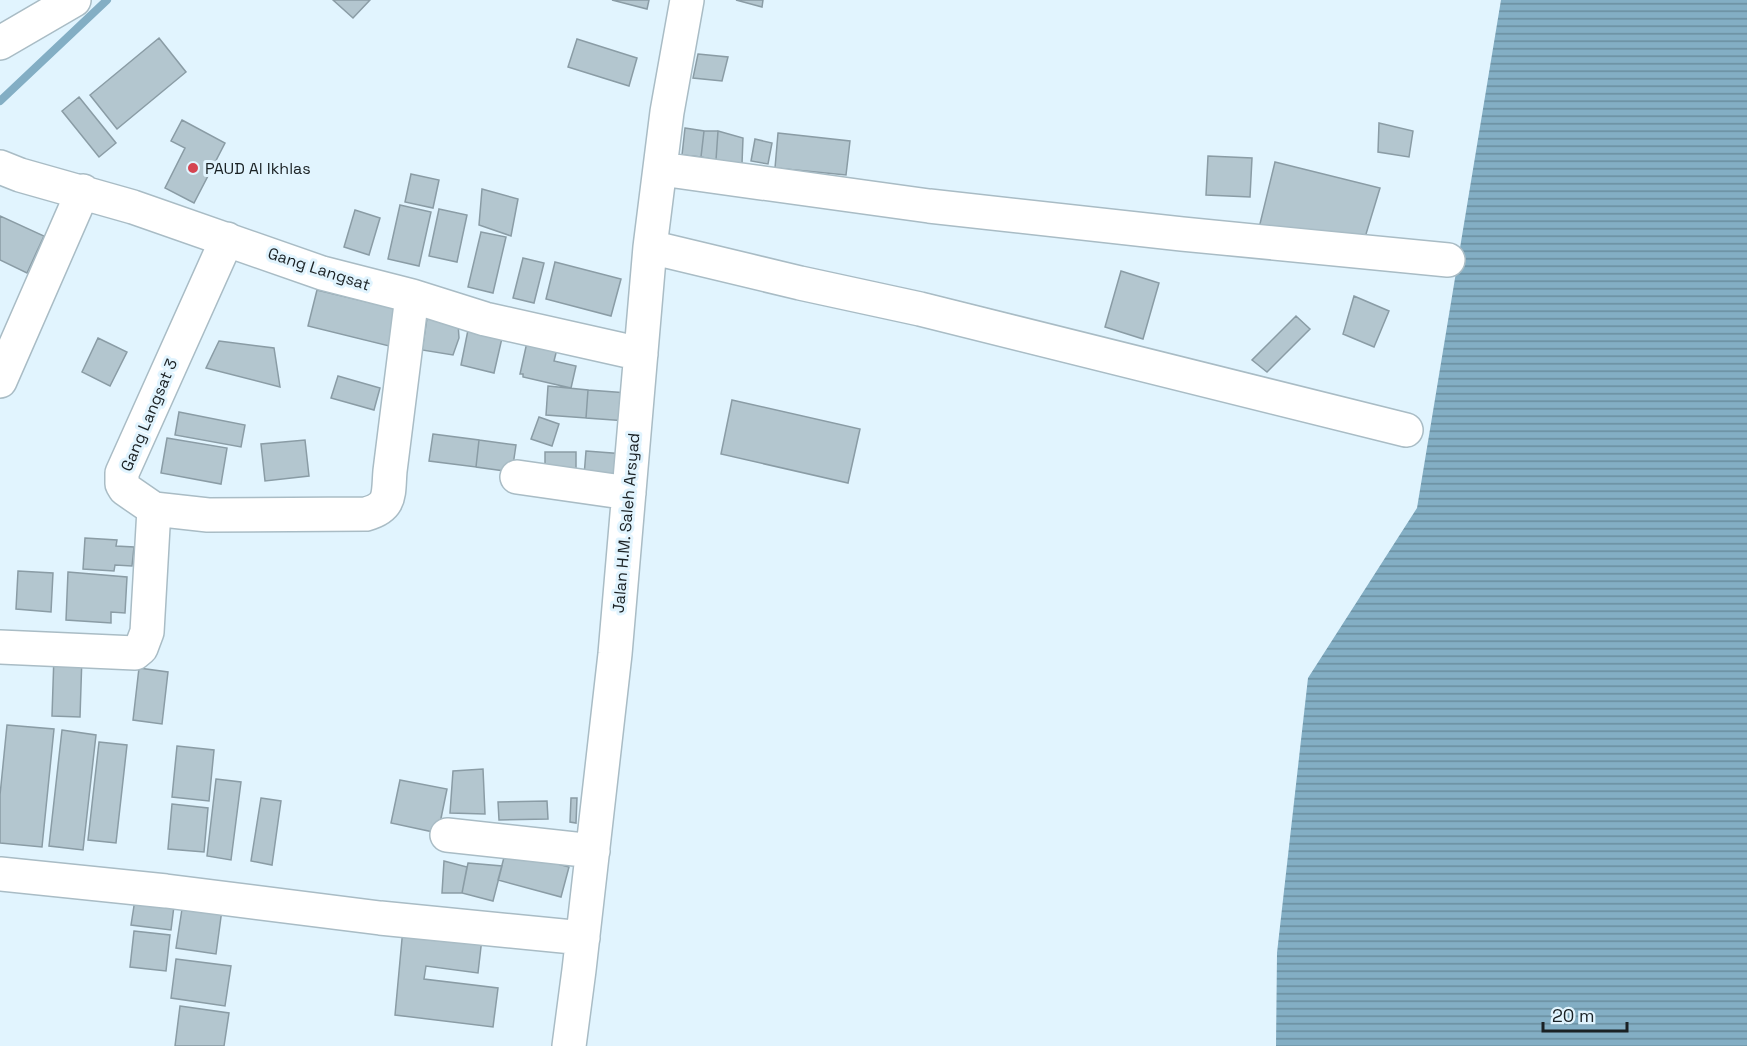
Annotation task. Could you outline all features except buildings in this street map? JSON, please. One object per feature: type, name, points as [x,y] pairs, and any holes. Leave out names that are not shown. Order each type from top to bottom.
[{"type":"street","points":[[0,43],[74,0]]},
{"type":"street","name":"Jalan H.M. Saleh Arsyad","points":[[568,1046],[583,938],[615,654],[650,247],[667,112],[687,0]]},
{"type":"street","name":"Gang Langsat","points":[[1,167],[83,191],[322,273],[412,296],[485,319],[641,354]]},
{"type":"street","points":[[661,169],[941,207],[1448,260]]},
{"type":"street","points":[[0,381],[83,191]]},
{"type":"street","name":"Gang Langsat 3","points":[[154,508],[125,489],[122,484],[122,473],[227,239]]},
{"type":"street","points":[[650,247],[920,309],[1406,430]]},
{"type":"street","points":[[0,647],[135,653],[141,648],[147,632],[154,508],[208,516],[366,514],[378,510],[388,499],[412,296]]},
{"type":"street","points":[[517,477],[629,493]]},
{"type":"street","points":[[447,835],[593,850]]},
{"type":"street","points":[[0,874],[166,891],[380,918],[583,938]]},
{"type":"water","points":[[1501,0],[1747,0],[1747,1046],[1276,1046],[1277,953],[1308,678],[1417,508]]},
{"type":"waterway","points":[[0,101],[107,0]]},
{"type":"place","name":"PAUD Al Ikhlas","points":[[193,168]]}]
